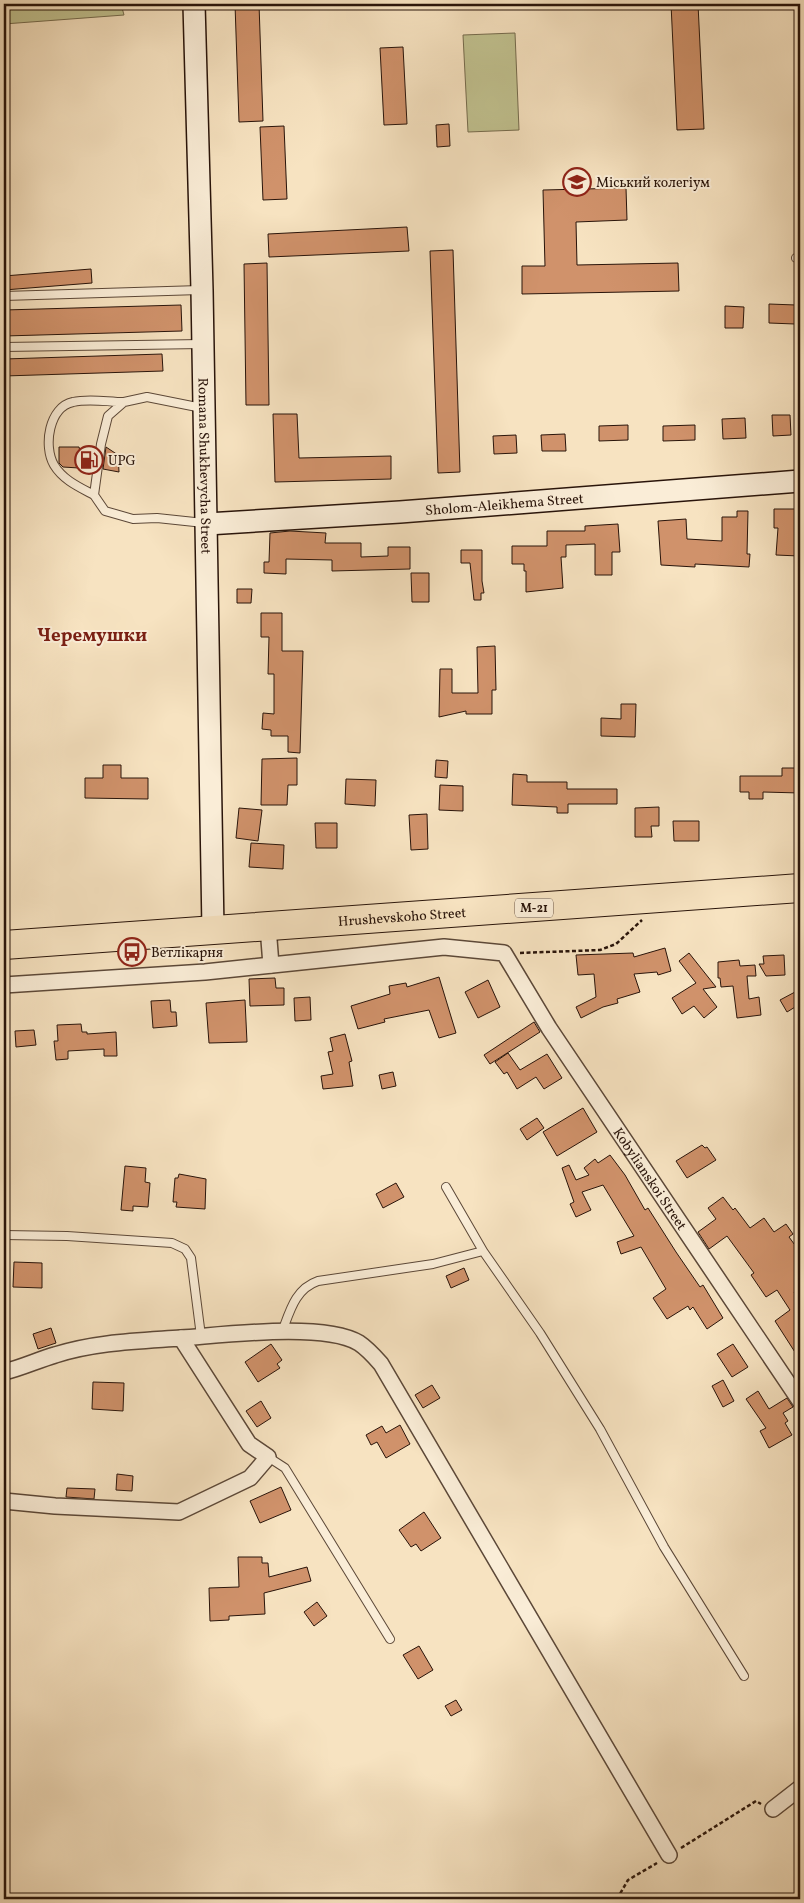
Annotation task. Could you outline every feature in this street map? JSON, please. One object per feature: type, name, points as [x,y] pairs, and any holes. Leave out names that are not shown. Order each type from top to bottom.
[{"type":"highway","name":"Hrushevskoho Street","points":[[4,945],[800,888]]},
{"type":"street","name":"Romana Shukhevycha Street","points":[[194,4],[207,524],[213,930]]},
{"type":"street","name":"Sholom-Aleikhema Street","points":[[207,524],[400,512],[800,481]]},
{"type":"street","points":[[268,927],[271,965]]},
{"type":"street","points":[[4,985],[271,965],[444,947],[504,954]]},
{"type":"street","name":"Kobylianskoi Street","points":[[504,954],[549,1028],[800,1401]]},
{"type":"street","points":[[4,1372],[56,1354],[80,1349],[121,1342],[201,1336],[314,1331],[342,1336],[364,1347],[380,1364],[669,1855]]},
{"type":"street","points":[[4,1502],[179,1512],[250,1478],[268,1457],[249,1444],[181,1338]]},
{"type":"street","points":[[773,1809],[800,1788]]},
{"type":"lane","points":[[4,296],[202,290]]},
{"type":"lane","points":[[4,347],[202,344]]},
{"type":"lane","points":[[204,409],[146,397],[124,402],[72,402],[58,409],[51,422],[49,445],[54,464],[71,484],[94,495],[105,511],[133,519],[157,518],[207,524]]},
{"type":"lane","points":[[94,495],[100,444],[108,416],[124,402]]},
{"type":"lane","points":[[446,1187],[483,1251],[540,1333],[600,1428],[664,1547],[744,1676]]},
{"type":"lane","points":[[4,1235],[67,1236],[163,1242],[172,1243],[185,1249],[191,1258],[201,1336]]},
{"type":"lane","points":[[282,1332],[293,1303],[299,1292],[308,1284],[318,1280],[433,1264],[483,1251]]},
{"type":"lane","points":[[268,1457],[285,1468],[390,1639]]},
{"type":"path","points":[[504,954],[600,950],[616,944],[647,916],[658,899]]},
{"type":"path","points":[[617,1899],[628,1880],[756,1801],[773,1809]]},
{"type":"green space","points":[[4,4],[121,4],[124,15],[4,24]]},
{"type":"green space","points":[[515,33],[519,130],[468,132],[463,35]]},
{"type":"building","points":[[235,4],[259,4],[263,121],[239,122]]},
{"type":"building","points":[[671,4],[698,4],[704,129],[677,130]]},
{"type":"building","points":[[403,47],[407,124],[384,125],[380,48]]},
{"type":"building","points":[[449,124],[450,146],[437,147],[436,125]]},
{"type":"building","points":[[284,126],[287,199],[263,200],[260,127]]},
{"type":"building","points":[[626,188],[627,220],[576,222],[577,265],[678,263],[679,291],[522,294],[522,266],[545,266],[543,190]]},
{"type":"building","points":[[407,227],[409,251],[269,257],[268,234]]},
{"type":"building","points":[[453,250],[460,472],[438,473],[430,251]]},
{"type":"building","points":[[267,263],[269,405],[246,405],[244,264]]},
{"type":"building","points":[[91,269],[92,283],[4,290],[4,276]]},
{"type":"building","points":[[769,304],[796,305],[795,324],[769,323]]},
{"type":"building","points":[[181,305],[182,331],[4,336],[4,310]]},
{"type":"building","points":[[725,306],[744,307],[743,328],[725,328]]},
{"type":"building","points":[[162,354],[163,371],[4,376],[4,359]]},
{"type":"building","points":[[273,414],[297,414],[299,458],[391,456],[391,479],[275,482]]},
{"type":"building","points":[[772,415],[790,415],[791,435],[773,436]]},
{"type":"building","points":[[745,418],[746,438],[723,439],[722,419]]},
{"type":"building","points":[[628,425],[628,440],[599,441],[599,426]]},
{"type":"building","points":[[695,425],[695,440],[663,441],[663,426]]},
{"type":"building","points":[[565,434],[566,451],[542,451],[541,435]]},
{"type":"building","points":[[516,435],[517,453],[494,454],[493,436]]},
{"type":"building","points":[[59,447],[79,447],[80,451],[95,448],[92,467],[79,465],[79,468],[63,467],[59,463]]},
{"type":"building","points":[[106,447],[118,455],[119,472],[103,469]]},
{"type":"building","points":[[774,509],[799,509],[799,556],[776,555],[778,528],[774,528]]},
{"type":"building","points":[[737,511],[748,511],[747,554],[750,554],[749,567],[695,564],[695,567],[661,565],[658,521],[686,519],[687,539],[722,541],[722,517],[737,517]]},
{"type":"building","points":[[618,524],[620,552],[612,552],[612,575],[595,575],[595,544],[566,545],[566,557],[561,557],[563,588],[526,592],[524,564],[512,564],[512,546],[547,546],[547,531],[585,531],[585,526]]},
{"type":"building","points":[[290,531],[326,533],[325,543],[361,543],[361,557],[388,556],[388,547],[410,547],[410,569],[332,571],[332,560],[286,559],[286,574],[264,573],[264,562],[269,562],[270,533]]},
{"type":"building","points":[[461,550],[482,550],[484,593],[481,593],[481,600],[474,600],[470,563],[461,563]]},
{"type":"building","points":[[411,573],[429,573],[429,602],[412,602]]},
{"type":"building","points":[[237,589],[252,589],[251,603],[237,603]]},
{"type":"building","points":[[261,613],[282,613],[282,651],[303,651],[300,753],[288,752],[288,736],[271,736],[271,730],[262,729],[263,713],[274,714],[274,674],[268,674],[269,637],[261,637]]},
{"type":"building","points":[[495,646],[496,690],[492,690],[492,714],[466,714],[466,711],[439,717],[440,669],[452,669],[452,693],[478,693],[477,647]]},
{"type":"building","points":[[621,704],[636,704],[635,737],[601,736],[601,718],[621,719]]},
{"type":"building","points":[[297,758],[297,785],[288,785],[287,805],[261,805],[262,759]]},
{"type":"building","points":[[436,760],[448,761],[447,778],[435,777]]},
{"type":"building","points":[[103,765],[121,765],[121,778],[148,778],[148,799],[85,798],[85,778],[103,778]]},
{"type":"building","points":[[782,768],[800,768],[800,793],[763,792],[763,799],[749,799],[749,792],[740,792],[740,776],[782,776]]},
{"type":"building","points":[[513,774],[527,775],[527,782],[567,782],[567,789],[617,789],[617,804],[568,804],[568,813],[557,813],[557,807],[512,805]]},
{"type":"building","points":[[346,779],[376,780],[375,806],[345,804]]},
{"type":"building","points":[[440,785],[463,786],[463,811],[439,810]]},
{"type":"building","points":[[659,807],[659,826],[651,826],[652,837],[635,837],[635,808]]},
{"type":"building","points":[[239,808],[262,810],[258,841],[236,838]]},
{"type":"building","points":[[427,814],[428,849],[411,850],[409,815]]},
{"type":"building","points":[[673,821],[699,821],[699,841],[674,841]]},
{"type":"building","points":[[315,823],[337,823],[337,848],[316,848]]},
{"type":"building","points":[[251,843],[284,845],[283,869],[249,867]]},
{"type":"building","points":[[665,948],[671,971],[658,975],[657,972],[634,974],[640,992],[617,999],[618,1003],[603,1007],[581,1018],[576,1007],[596,997],[594,974],[578,975],[576,955],[633,953],[634,957]]},
{"type":"building","points":[[689,953],[716,987],[703,989],[717,1007],[704,1018],[694,1006],[682,1014],[672,998],[696,983],[679,961]]},
{"type":"building","points":[[784,955],[785,975],[766,976],[759,964],[764,964],[763,956]]},
{"type":"building","points":[[739,960],[740,966],[755,965],[756,976],[747,976],[749,999],[759,997],[761,1015],[737,1018],[733,986],[721,987],[720,978],[718,978],[718,962]]},
{"type":"building","points":[[439,977],[456,1033],[439,1038],[429,1010],[384,1019],[385,1022],[358,1029],[351,1006],[390,994],[389,986],[406,983],[407,987]]},
{"type":"building","points":[[275,978],[276,988],[284,988],[284,1005],[250,1006],[249,979]]},
{"type":"building","points":[[488,980],[500,1007],[478,1018],[465,992]]},
{"type":"building","points":[[795,992],[800,1004],[787,1012],[780,1000]]},
{"type":"building","points":[[310,997],[311,1020],[295,1021],[294,998]]},
{"type":"building","points":[[170,1000],[171,1012],[176,1012],[177,1026],[153,1028],[151,1001]]},
{"type":"building","points":[[245,1000],[247,1042],[209,1043],[206,1003]]},
{"type":"building","points":[[534,1022],[540,1032],[490,1064],[484,1055]]},
{"type":"building","points":[[81,1024],[82,1032],[87,1032],[87,1034],[116,1032],[117,1056],[104,1056],[104,1049],[68,1051],[68,1059],[56,1060],[54,1041],[58,1041],[57,1025]]},
{"type":"building","points":[[34,1030],[36,1045],[16,1047],[15,1031]]},
{"type":"building","points":[[345,1034],[352,1061],[349,1062],[353,1086],[323,1089],[321,1076],[333,1074],[328,1052],[333,1051],[330,1038]]},
{"type":"building","points":[[508,1053],[520,1070],[547,1054],[562,1078],[544,1089],[536,1077],[517,1089],[507,1072],[504,1074],[495,1062]]},
{"type":"building","points":[[393,1072],[396,1086],[382,1089],[379,1075]]},
{"type":"building","points":[[583,1108],[597,1132],[557,1156],[543,1132]]},
{"type":"building","points":[[537,1118],[544,1128],[527,1140],[520,1129]]},
{"type":"building","points":[[702,1145],[705,1148],[707,1147],[716,1160],[687,1178],[676,1161]]},
{"type":"building","points":[[610,1155],[625,1175],[645,1210],[648,1208],[700,1287],[703,1285],[723,1318],[707,1329],[693,1307],[690,1310],[688,1306],[667,1319],[653,1298],[666,1289],[641,1247],[621,1254],[617,1242],[634,1236],[603,1185],[582,1192],[591,1210],[576,1217],[570,1204],[574,1202],[562,1168],[569,1165],[576,1180],[589,1175],[584,1168],[595,1159],[598,1163]]},
{"type":"building","points":[[125,1166],[146,1168],[145,1182],[150,1183],[148,1207],[133,1206],[133,1211],[121,1210]]},
{"type":"building","points":[[179,1174],[206,1179],[205,1209],[176,1207],[177,1202],[173,1202],[175,1178],[178,1178]]},
{"type":"building","points":[[396,1183],[404,1197],[383,1208],[376,1194]]},
{"type":"building","points":[[723,1197],[733,1210],[735,1208],[750,1228],[764,1218],[774,1232],[786,1224],[793,1234],[789,1237],[800,1252],[800,1288],[794,1292],[800,1302],[800,1325],[796,1321],[800,1328],[800,1360],[775,1321],[790,1310],[777,1290],[766,1297],[751,1275],[754,1273],[727,1236],[709,1249],[698,1232],[716,1219],[708,1208]]},
{"type":"building","points":[[14,1262],[42,1263],[42,1288],[13,1287]]},
{"type":"building","points":[[464,1268],[469,1280],[451,1288],[446,1276]]},
{"type":"building","points":[[51,1328],[56,1343],[38,1349],[33,1334]]},
{"type":"building","points":[[271,1344],[282,1360],[277,1364],[280,1368],[258,1382],[245,1362]]},
{"type":"building","points":[[733,1344],[748,1367],[732,1377],[717,1354]]},
{"type":"building","points":[[723,1380],[734,1401],[723,1407],[712,1386]]},
{"type":"building","points":[[93,1382],[124,1383],[123,1411],[92,1409]]},
{"type":"building","points":[[432,1385],[440,1398],[423,1408],[415,1395]]},
{"type":"building","points":[[758,1391],[769,1409],[787,1398],[793,1407],[783,1413],[788,1421],[785,1423],[792,1435],[769,1448],[760,1431],[766,1428],[746,1399]]},
{"type":"building","points":[[261,1401],[271,1418],[257,1427],[246,1411]]},
{"type":"building","points":[[400,1425],[410,1444],[386,1458],[377,1442],[371,1445],[366,1435],[382,1426],[386,1433]]},
{"type":"building","points":[[117,1474],[133,1476],[132,1491],[116,1490]]},
{"type":"building","points":[[281,1487],[291,1510],[260,1523],[250,1501]]},
{"type":"building","points":[[67,1488],[95,1489],[94,1499],[66,1497]]},
{"type":"building","points":[[424,1512],[441,1538],[421,1551],[416,1544],[411,1547],[399,1530]]},
{"type":"building","points":[[238,1557],[262,1557],[262,1563],[268,1563],[269,1577],[307,1567],[311,1581],[264,1593],[265,1614],[229,1616],[229,1620],[210,1621],[209,1588],[239,1587]]},
{"type":"building","points":[[317,1602],[327,1616],[314,1626],[304,1612]]},
{"type":"building","points":[[419,1646],[433,1670],[418,1679],[403,1655]]},
{"type":"building","points":[[456,1700],[462,1710],[451,1716],[445,1706]]},
{"type":"place","name":"Міський колегіум","points":[[577,182]]},
{"type":"place","name":"UPG","points":[[89,460]]},
{"type":"place","name":"Ветлікарня","points":[[132,952]]},
{"type":"district","name":"Черемушки","points":[[92,634]]}]
